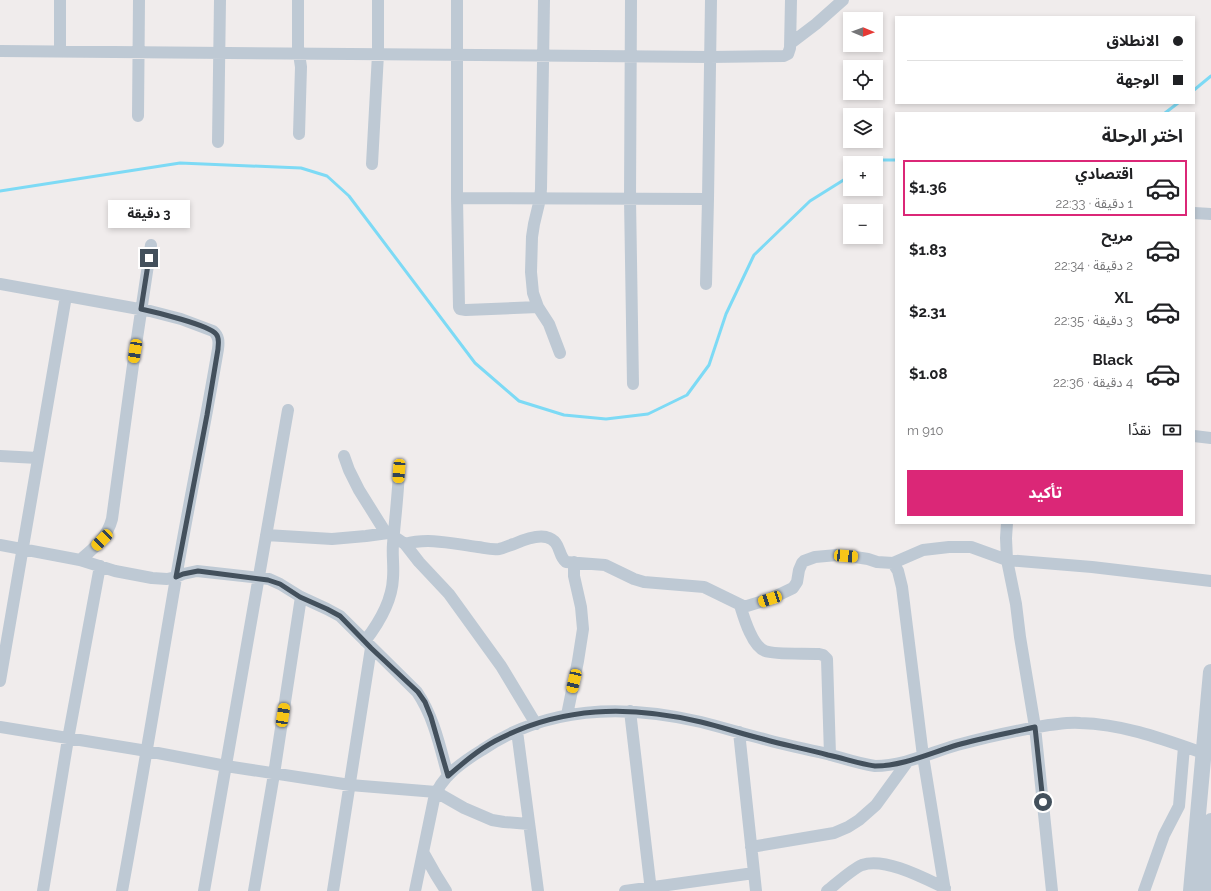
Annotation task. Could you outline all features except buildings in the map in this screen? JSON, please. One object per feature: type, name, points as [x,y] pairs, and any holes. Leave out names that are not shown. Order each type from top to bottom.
[{"type":"street","points":[[60,0],[60,51]]},
{"type":"street","points":[[138,116],[139,0]]},
{"type":"street","points":[[218,142],[220,0]]},
{"type":"street","points":[[298,0],[298,47],[301,67],[299,134]]},
{"type":"street","points":[[372,164],[378,54],[378,0]]},
{"type":"street","points":[[457,0],[458,304],[460,309],[466,310],[538,306]]},
{"type":"street","points":[[544,0],[540,199],[533,231],[532,272],[533,293],[538,306],[549,324],[560,353]]},
{"type":"street","points":[[631,0],[630,199],[632,384]]},
{"type":"street","points":[[706,284],[711,0]]},
{"type":"street","points":[[0,51],[543,56],[786,56],[790,52],[791,43],[791,0]]},
{"type":"street","points":[[791,43],[816,24],[843,0]]},
{"type":"street","points":[[457,198],[708,199]]},
{"type":"street","points":[[1195,213],[1211,214]]},
{"type":"street","points":[[80,560],[102,540],[107,533],[112,519],[151,245]]},
{"type":"street","points":[[0,284],[141,309],[173,317],[212,331],[216,334],[218,340],[218,349],[207,415],[176,577],[122,891]]},
{"type":"street","points":[[0,681],[66,296]]},
{"type":"street","points":[[204,891],[288,410]]},
{"type":"street","points":[[1195,436],[1211,438]]},
{"type":"street","points":[[0,456],[38,458]]},
{"type":"street","points":[[344,456],[359,490],[380,523],[391,535],[405,544],[419,562],[449,594],[501,666],[536,724]]},
{"type":"street","points":[[333,891],[350,785],[368,644],[390,597],[393,579],[391,535],[397,507],[399,471]]},
{"type":"street","points":[[1007,524],[1007,560],[1016,604],[1035,727],[1052,891]]},
{"type":"street","points":[[266,535],[325,539],[391,535]]},
{"type":"street","points":[[405,544],[427,540],[498,549],[526,539],[540,536],[547,537],[558,545],[565,561],[606,565],[634,579],[644,582],[704,587],[740,605],[747,606],[764,601],[793,588],[797,582],[800,565],[804,561],[815,557],[837,555],[868,559],[877,562],[893,563],[923,550],[949,547],[971,547],[1007,560],[1092,567],[1211,581]]},
{"type":"street","points":[[0,546],[80,560],[134,575],[152,578],[168,579],[198,571],[275,581],[300,597],[340,616],[418,692],[425,702],[431,717],[448,776]]},
{"type":"street","points":[[566,715],[578,661],[583,629],[581,607],[574,576],[574,562]]},
{"type":"street","points":[[893,563],[898,571],[902,587],[923,756],[945,889]]},
{"type":"street","points":[[43,891],[68,739],[100,566]]},
{"type":"street","points":[[254,891],[274,774],[300,597]]},
{"type":"street","points":[[740,605],[743,617],[752,636],[761,649],[774,653],[819,654],[823,655],[826,659],[830,755]]},
{"type":"street","points":[[1191,891],[1206,758],[1211,672]]},
{"type":"street","points":[[415,891],[436,792],[448,776],[468,759],[493,742],[549,719],[566,715],[618,710],[671,716],[875,766],[908,761],[957,746],[1035,727],[1078,722],[1108,725],[1136,731],[1184,747],[1206,758]]},
{"type":"street","points":[[630,711],[651,889]]},
{"type":"street","points":[[0,727],[274,774],[350,785],[436,792],[464,808],[492,820],[529,824]]},
{"type":"street","points":[[518,731],[538,891]]},
{"type":"street","points":[[739,732],[756,891]]},
{"type":"street","points":[[1144,891],[1164,835],[1179,806],[1184,747]]},
{"type":"street","points":[[752,847],[834,833],[859,820],[876,805],[908,761]]},
{"type":"street","points":[[1205,891],[1211,821]]},
{"type":"street","points":[[423,852],[446,891]]},
{"type":"street","points":[[827,891],[861,866],[871,864],[898,867],[922,876],[945,889]]},
{"type":"street","points":[[625,891],[651,889],[754,872]]},
{"type":"waterway","points":[[1195,89],[1211,76]]},
{"type":"waterway","points":[[1166,112],[1177,104]]},
{"type":"waterway","points":[[883,160],[895,160]]},
{"type":"waterway","points":[[0,191],[180,163],[301,168],[327,176],[349,196],[475,363],[519,401],[564,415],[606,419],[648,414],[687,395],[709,365],[726,314],[754,255],[810,201],[843,180]]},
{"type":"route","points":[[149,258],[141,309],[181,319],[212,331],[218,337],[218,349],[207,415],[176,577],[198,571],[275,581],[300,597],[340,616],[371,648],[418,692],[425,702],[431,717],[448,776],[468,759],[493,742],[511,733],[549,719],[588,712],[618,710],[671,716],[875,766],[908,761],[957,746],[1035,727],[1043,802]]}]
